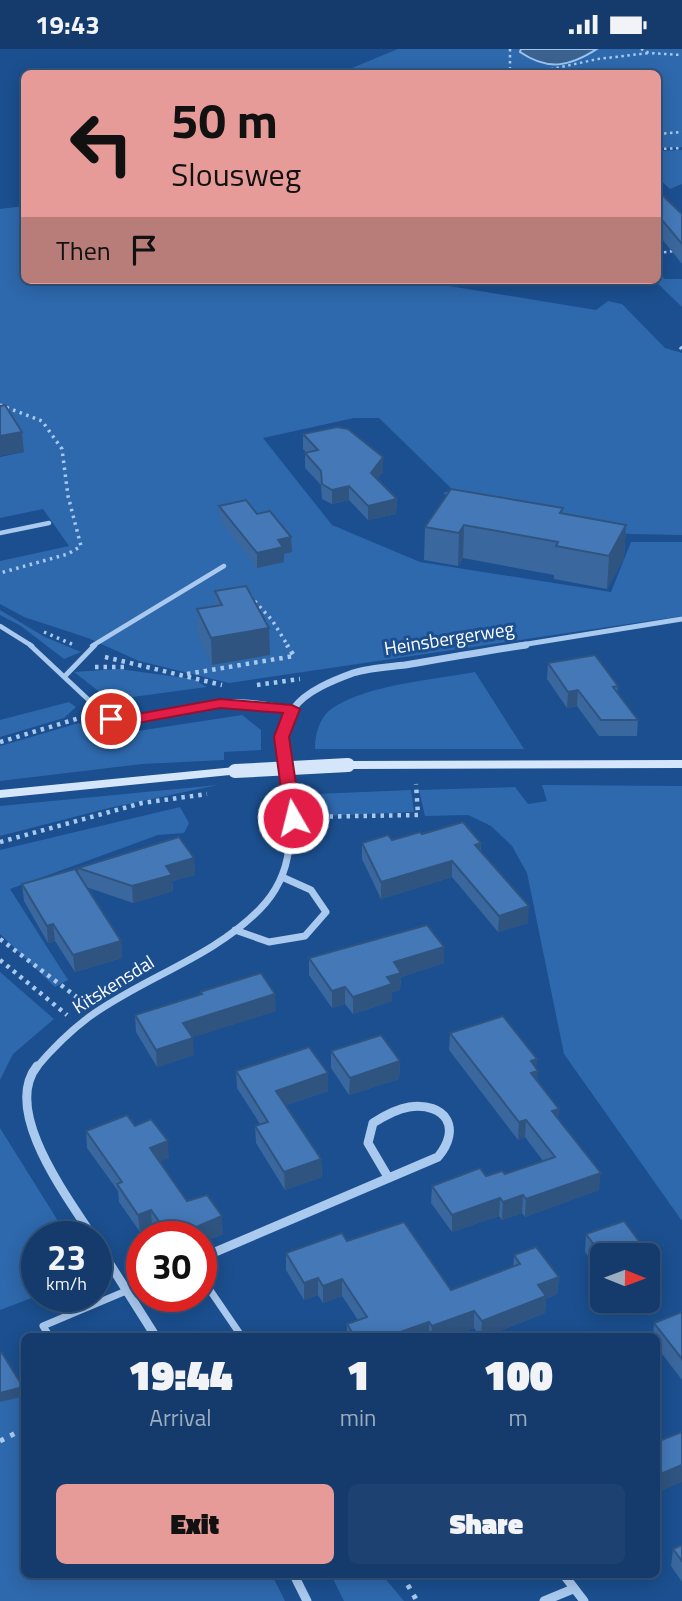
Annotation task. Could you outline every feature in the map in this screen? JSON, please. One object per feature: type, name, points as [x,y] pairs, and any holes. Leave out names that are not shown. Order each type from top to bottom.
[{"type":"main road","points":[[0,794],[235,771],[348,765],[682,764]]},
{"type":"street","name":"Heinsbergerweg","points":[[292,709],[318,690],[354,673],[682,619]]},
{"type":"street","points":[[93,704],[111,719],[132,720],[220,703],[292,709],[282,737],[293,818]]},
{"type":"street","name":"Kitskensdal","points":[[83,1221],[34,1138],[27,1108],[29,1078],[47,1054],[79,1024],[235,930],[262,907],[282,877],[293,818]]},
{"type":"street","points":[[235,930],[269,942],[306,936],[326,912],[311,890],[282,877]]},
{"type":"street","points":[[217,1251],[438,1157],[453,1136],[452,1126],[444,1116],[419,1107],[408,1107],[373,1123],[368,1143],[387,1177]]},
{"type":"street","points":[[112,1268],[126,1291]]},
{"type":"street","points":[[140,1312],[153,1333]]},
{"type":"street","points":[[296,1578],[307,1601]]},
{"type":"street","points":[[566,1578],[584,1601]]},
{"type":"street","points":[[544,1601],[572,1589]]},
{"type":"lane","points":[[0,533],[49,523]]},
{"type":"lane","points":[[66,675],[91,647],[224,566]]},
{"type":"lane","points":[[0,626],[22,637],[66,675],[93,704]]},
{"type":"lane","points":[[47,1333],[43,1327],[126,1291]]},
{"type":"lane","points":[[217,1300],[239,1333]]},
{"type":"path","points":[[510,49],[510,70]]},
{"type":"path","points":[[640,49],[649,53]]},
{"type":"path","points":[[547,70],[598,59],[649,53],[682,55]]},
{"type":"path","points":[[661,134],[682,132]]},
{"type":"path","points":[[661,149],[682,148]]},
{"type":"path","points":[[661,253],[682,250]]},
{"type":"path","points":[[0,405],[42,421],[62,449],[68,496],[81,545],[79,550],[71,553],[27,563],[0,573]]},
{"type":"path","points":[[185,674],[294,656],[279,632],[244,589],[216,571]]},
{"type":"path","points":[[267,635],[279,632]]},
{"type":"path","points":[[73,667],[133,667]]},
{"type":"path","points":[[293,818],[418,815],[416,784]]},
{"type":"path","points":[[0,842],[142,803],[209,794]]},
{"type":"path","points":[[0,939],[97,1012]]},
{"type":"path","points":[[0,960],[79,1024]]},
{"type":"path","points":[[0,1441],[21,1430]]},
{"type":"path","points":[[404,1578],[417,1601]]},
{"type":"shaded area","points":[[398,49],[521,49],[520,52],[570,62],[597,49],[682,49],[682,147],[661,148],[661,70],[347,70]]},
{"type":"shaded area","points":[[521,49],[597,49],[568,63],[549,64],[530,58],[520,52]]},
{"type":"shaded area","points":[[682,150],[682,184],[670,189],[661,181],[661,151]]},
{"type":"shaded area","points":[[21,206],[21,284],[437,284],[596,310],[608,301],[622,304],[665,348],[682,353],[682,535],[630,534],[554,526],[452,499],[443,493],[453,490],[379,418],[354,418],[263,438],[332,525],[420,562],[611,592],[631,542],[682,542],[682,616],[229,683],[139,661],[88,638],[24,617],[0,604],[0,561],[69,546],[43,509],[0,518],[0,457],[24,452],[0,415],[0,209]]},
{"type":"shaded area","points":[[661,276],[665,279],[682,279],[682,307],[658,284],[661,284]]},
{"type":"shaded area","points":[[0,610],[45,637],[81,652],[64,659],[21,626],[0,615]]},
{"type":"shaded area","points":[[119,669],[193,679],[207,687],[110,700],[74,672]]},
{"type":"shaded area","points":[[475,672],[524,749],[315,749],[317,731],[325,715],[349,699],[384,688]]},
{"type":"shaded area","points":[[69,702],[76,707],[64,718],[0,737],[0,720]]},
{"type":"shaded area","points":[[242,715],[261,730],[261,750],[224,752],[224,760],[142,764],[0,781],[0,746],[79,723],[92,738]]},
{"type":"shaded area","points":[[218,785],[109,808],[0,836],[0,806]]},
{"type":"shaded area","points":[[542,785],[682,786],[682,1221],[564,1054],[527,873],[512,846],[491,826],[468,815],[425,816],[419,790],[515,787],[528,804],[547,801]]},
{"type":"shaded area","points":[[411,790],[414,812],[320,816],[316,794]]},
{"type":"shaded area","points":[[180,807],[189,823],[184,833],[158,835],[10,889],[68,980],[55,987],[0,934],[0,850]]},
{"type":"shaded area","points":[[0,972],[54,1019],[13,1054],[0,1080]]},
{"type":"shaded area","points":[[0,1128],[58,1221],[21,1221],[21,1302],[0,1310]]},
{"type":"shaded area","points":[[0,1352],[21,1390],[21,1578],[274,1578],[285,1601],[0,1601]]},
{"type":"shaded area","points":[[332,1578],[385,1578],[404,1601],[344,1601]]},
{"type":"building","points":[[661,194],[682,214],[682,244],[663,221]]},
{"type":"building","points":[[5,405],[22,432],[0,436],[0,406]]},
{"type":"building","points":[[337,427],[348,429],[383,457],[371,473],[397,499],[368,506],[349,486],[332,490],[322,484],[321,471],[305,453],[318,450],[303,434]]},
{"type":"building","points":[[451,489],[563,508],[560,513],[626,525],[609,556],[556,546],[558,542],[464,525],[459,533],[425,527]]},
{"type":"building","points":[[246,500],[257,514],[270,511],[291,537],[278,540],[283,547],[257,553],[219,506]]},
{"type":"building","points":[[246,586],[269,628],[211,638],[197,609],[222,605],[215,591]]},
{"type":"building","points":[[595,655],[618,686],[613,687],[638,720],[601,720],[578,690],[568,692],[548,663]]},
{"type":"building","points":[[463,822],[481,843],[475,845],[529,906],[499,916],[452,861],[381,882],[362,843],[388,835],[392,840],[420,832],[422,834]]},
{"type":"building","points":[[179,837],[194,858],[166,866],[172,875],[132,886],[78,868]]},
{"type":"building","points":[[75,869],[121,941],[73,955],[53,924],[47,926],[22,884]]},
{"type":"building","points":[[427,925],[444,947],[394,962],[401,973],[387,977],[392,984],[353,997],[345,987],[332,991],[309,958]]},
{"type":"building","points":[[261,973],[275,994],[183,1023],[193,1038],[156,1050],[135,1015],[202,994],[200,992]]},
{"type":"building","points":[[503,1016],[537,1059],[531,1061],[538,1071],[531,1073],[559,1109],[552,1111],[601,1173],[526,1199],[523,1195],[503,1202],[500,1198],[452,1215],[432,1186],[480,1168],[486,1176],[502,1171],[505,1174],[555,1157],[526,1120],[519,1122],[450,1033]]},
{"type":"building","points":[[381,1035],[400,1061],[350,1078],[331,1051]]},
{"type":"building","points":[[309,1047],[328,1073],[276,1091],[321,1159],[284,1172],[255,1126],[268,1122],[236,1071]]},
{"type":"building","points":[[127,1115],[135,1126],[151,1119],[168,1141],[150,1148],[187,1201],[207,1195],[222,1216],[210,1221],[159,1221],[151,1210],[138,1215],[117,1184],[122,1182],[86,1131]]},
{"type":"building","points":[[624,1221],[640,1243],[593,1243],[586,1234]]},
{"type":"building","points":[[404,1222],[451,1290],[520,1264],[514,1255],[536,1247],[559,1277],[538,1285],[546,1296],[482,1321],[474,1311],[432,1326],[429,1322],[397,1333],[353,1333],[347,1324],[367,1317],[342,1279],[323,1286],[318,1278],[304,1283],[286,1253],[342,1233],[347,1241]]},
{"type":"building","points":[[682,1312],[682,1359],[654,1323]]},
{"type":"building","points":[[2,1353],[21,1388],[0,1393]]},
{"type":"building","points":[[682,1432],[682,1465],[660,1474],[660,1441]]},
{"type":"building","points":[[682,1545],[682,1561],[673,1549]]},
{"type":"route","points":[[111,719],[132,720],[220,703],[292,709],[282,737],[293,818]]}]
